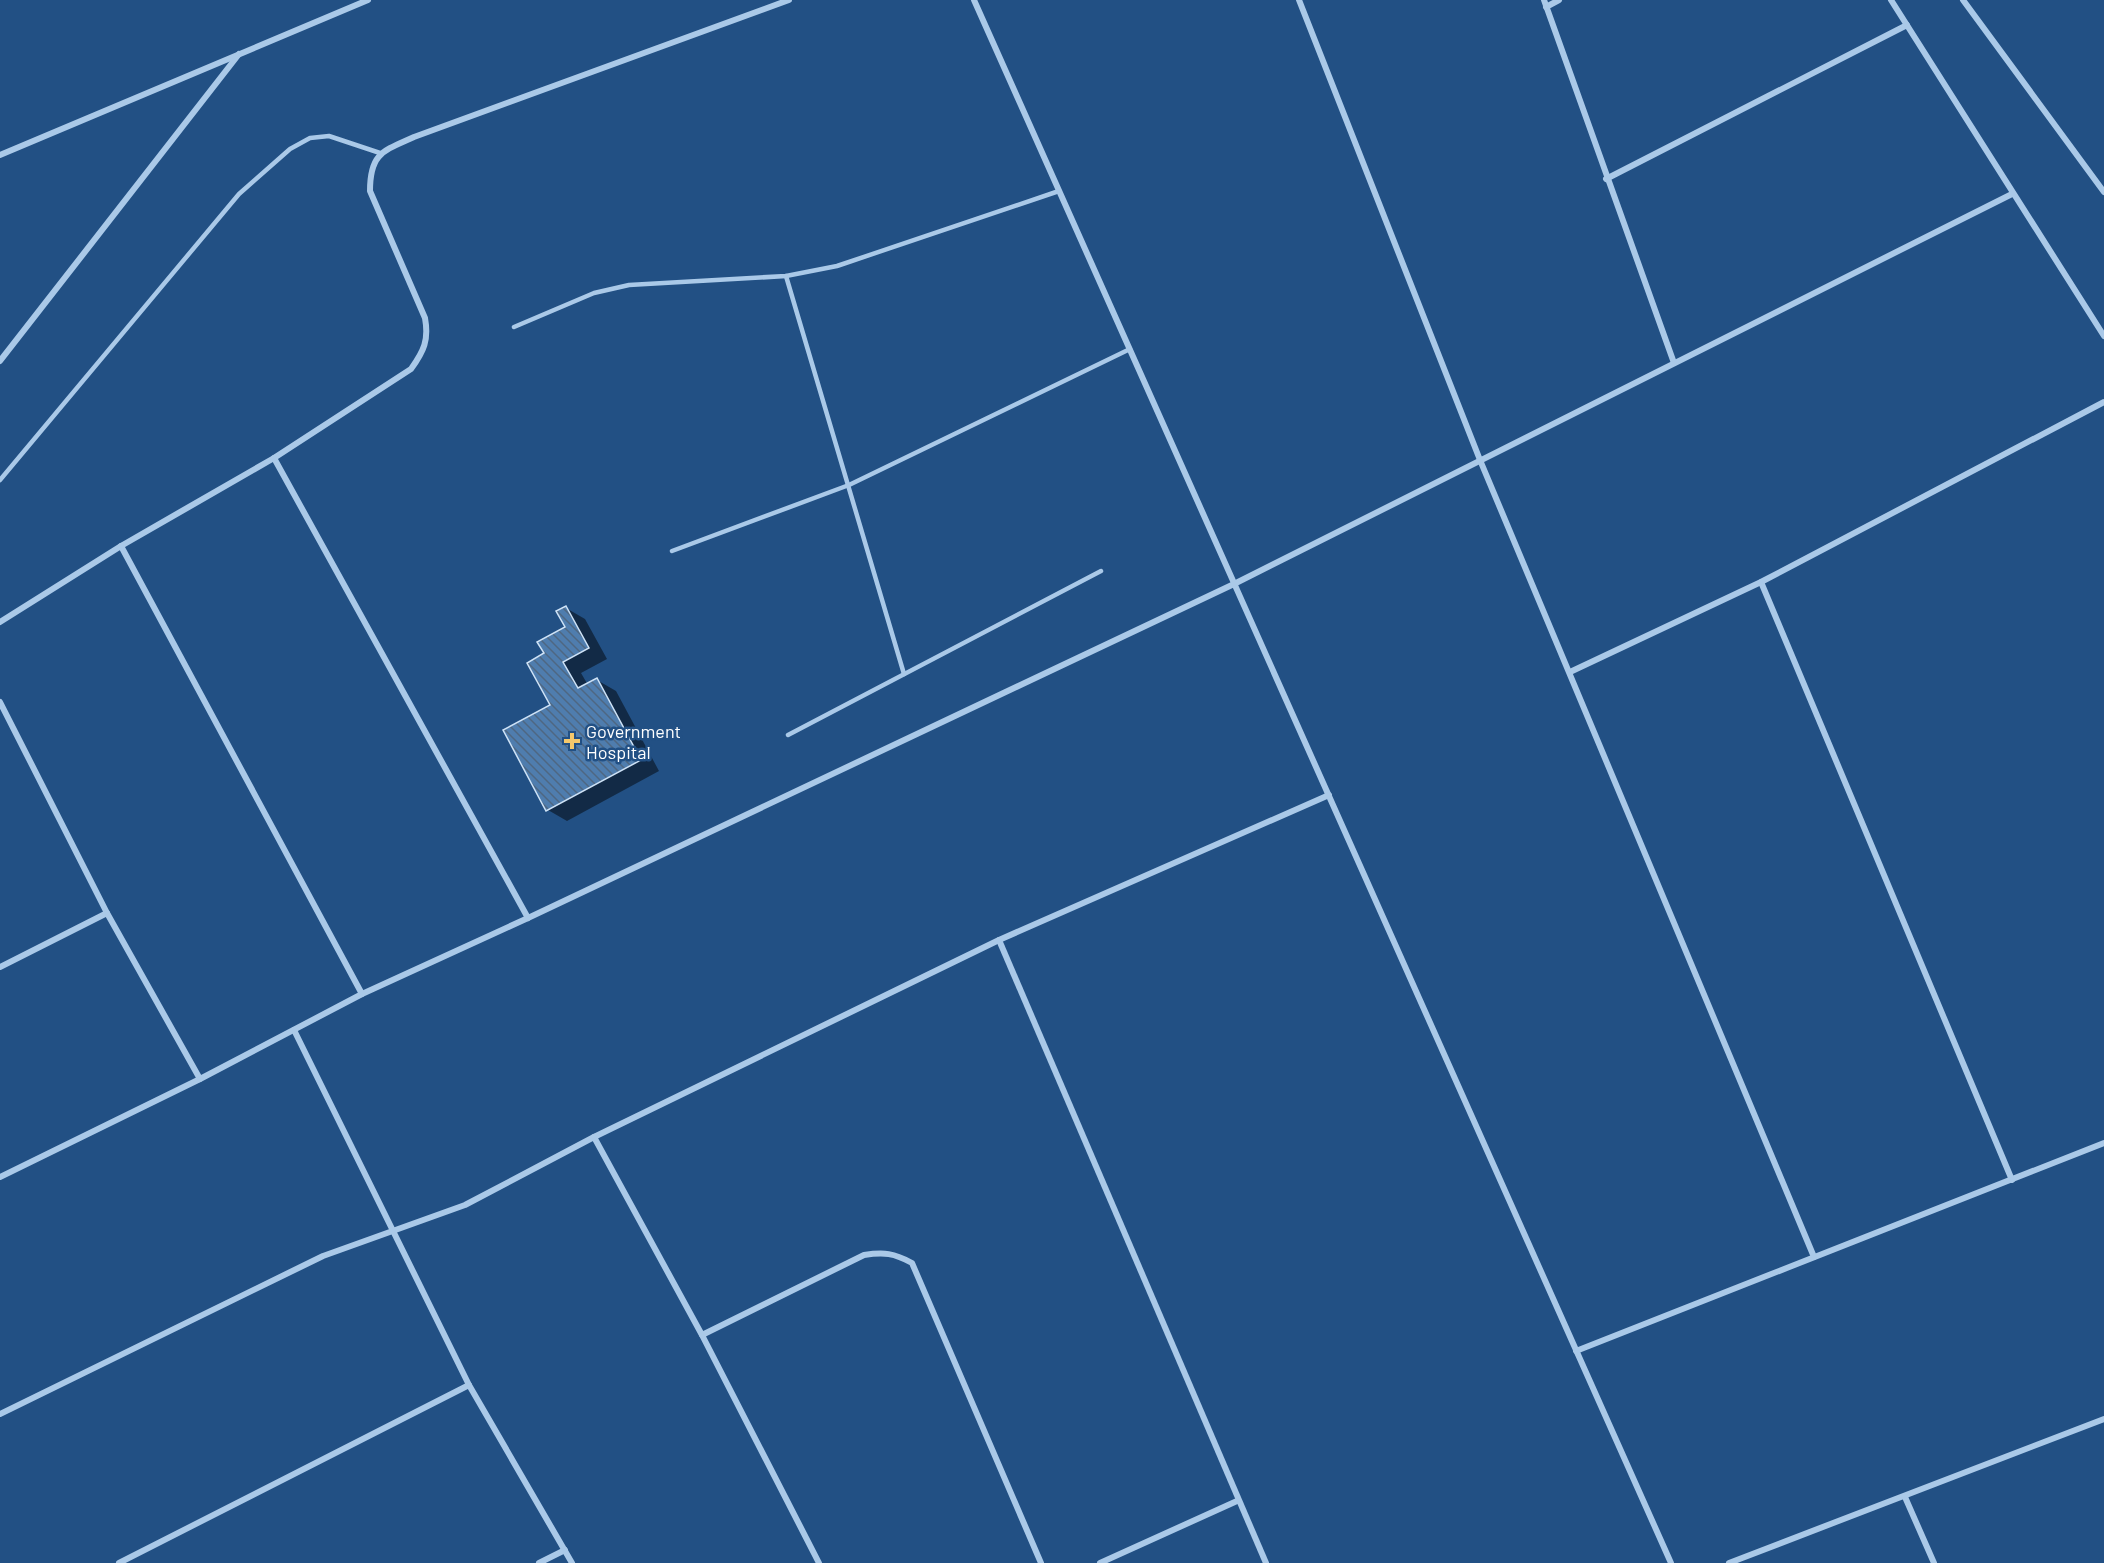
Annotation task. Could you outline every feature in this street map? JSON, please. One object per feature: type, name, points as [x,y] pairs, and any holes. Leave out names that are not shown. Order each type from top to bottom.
[{"type":"street","points":[[0,146],[2,154],[368,0]]},
{"type":"street","points":[[0,622],[121,546],[274,458],[411,369],[423,352],[428,336],[425,318],[370,191],[370,170],[380,153],[414,137],[789,0]]},
{"type":"street","points":[[974,0],[1671,1563]]},
{"type":"street","points":[[1299,0],[1480,460],[1814,1257]]},
{"type":"street","points":[[1559,0],[1545,3],[1606,179],[1674,363]]},
{"type":"street","points":[[1891,0],[2104,336]]},
{"type":"street","points":[[1963,0],[2104,192]]},
{"type":"street","points":[[1606,179],[1907,25]]},
{"type":"street","points":[[0,361],[239,54]]},
{"type":"street","points":[[0,1178],[200,1079],[362,994],[528,918],[1234,584],[2012,194]]},
{"type":"street","points":[[1570,672],[1761,582],[2104,402]]},
{"type":"street","points":[[274,458],[528,918]]},
{"type":"street","points":[[121,546],[362,994]]},
{"type":"street","points":[[1761,582],[2012,1180]]},
{"type":"street","points":[[0,702],[107,913],[200,1079]]},
{"type":"street","points":[[0,1414],[323,1256],[465,1205],[594,1137],[999,940],[1329,795]]},
{"type":"street","points":[[0,967],[107,913]]},
{"type":"street","points":[[999,940],[1237,1501],[1266,1563]]},
{"type":"street","points":[[294,1030],[392,1233],[469,1385],[572,1563]]},
{"type":"street","points":[[594,1137],[702,1335],[819,1563]]},
{"type":"street","points":[[1576,1351],[2104,1143]]},
{"type":"street","points":[[702,1335],[864,1255],[885,1251],[912,1263],[1041,1563]]},
{"type":"street","points":[[118,1563],[469,1385]]},
{"type":"street","points":[[1729,1563],[2104,1419]]},
{"type":"street","points":[[1905,1497],[1934,1563]]},
{"type":"street","points":[[1100,1563],[1237,1501]]},
{"type":"street","points":[[539,1563],[566,1550]]},
{"type":"lane","points":[[0,480],[239,194],[290,149],[310,138],[329,136],[380,153]]},
{"type":"lane","points":[[513,327],[594,293],[629,285],[786,276],[837,266],[1059,191]]},
{"type":"lane","points":[[786,276],[904,674]]},
{"type":"lane","points":[[672,551],[849,485],[1130,349]]},
{"type":"lane","points":[[788,735],[1101,571]]},
{"type":"building","points":[[566,606],[589,648],[563,662],[578,688],[597,678],[641,760],[546,811],[503,730],[550,705],[527,663],[544,653],[537,642],[565,627],[556,611]]},
{"type":"place","name":"Government Hospital","points":[[572,741]]}]
